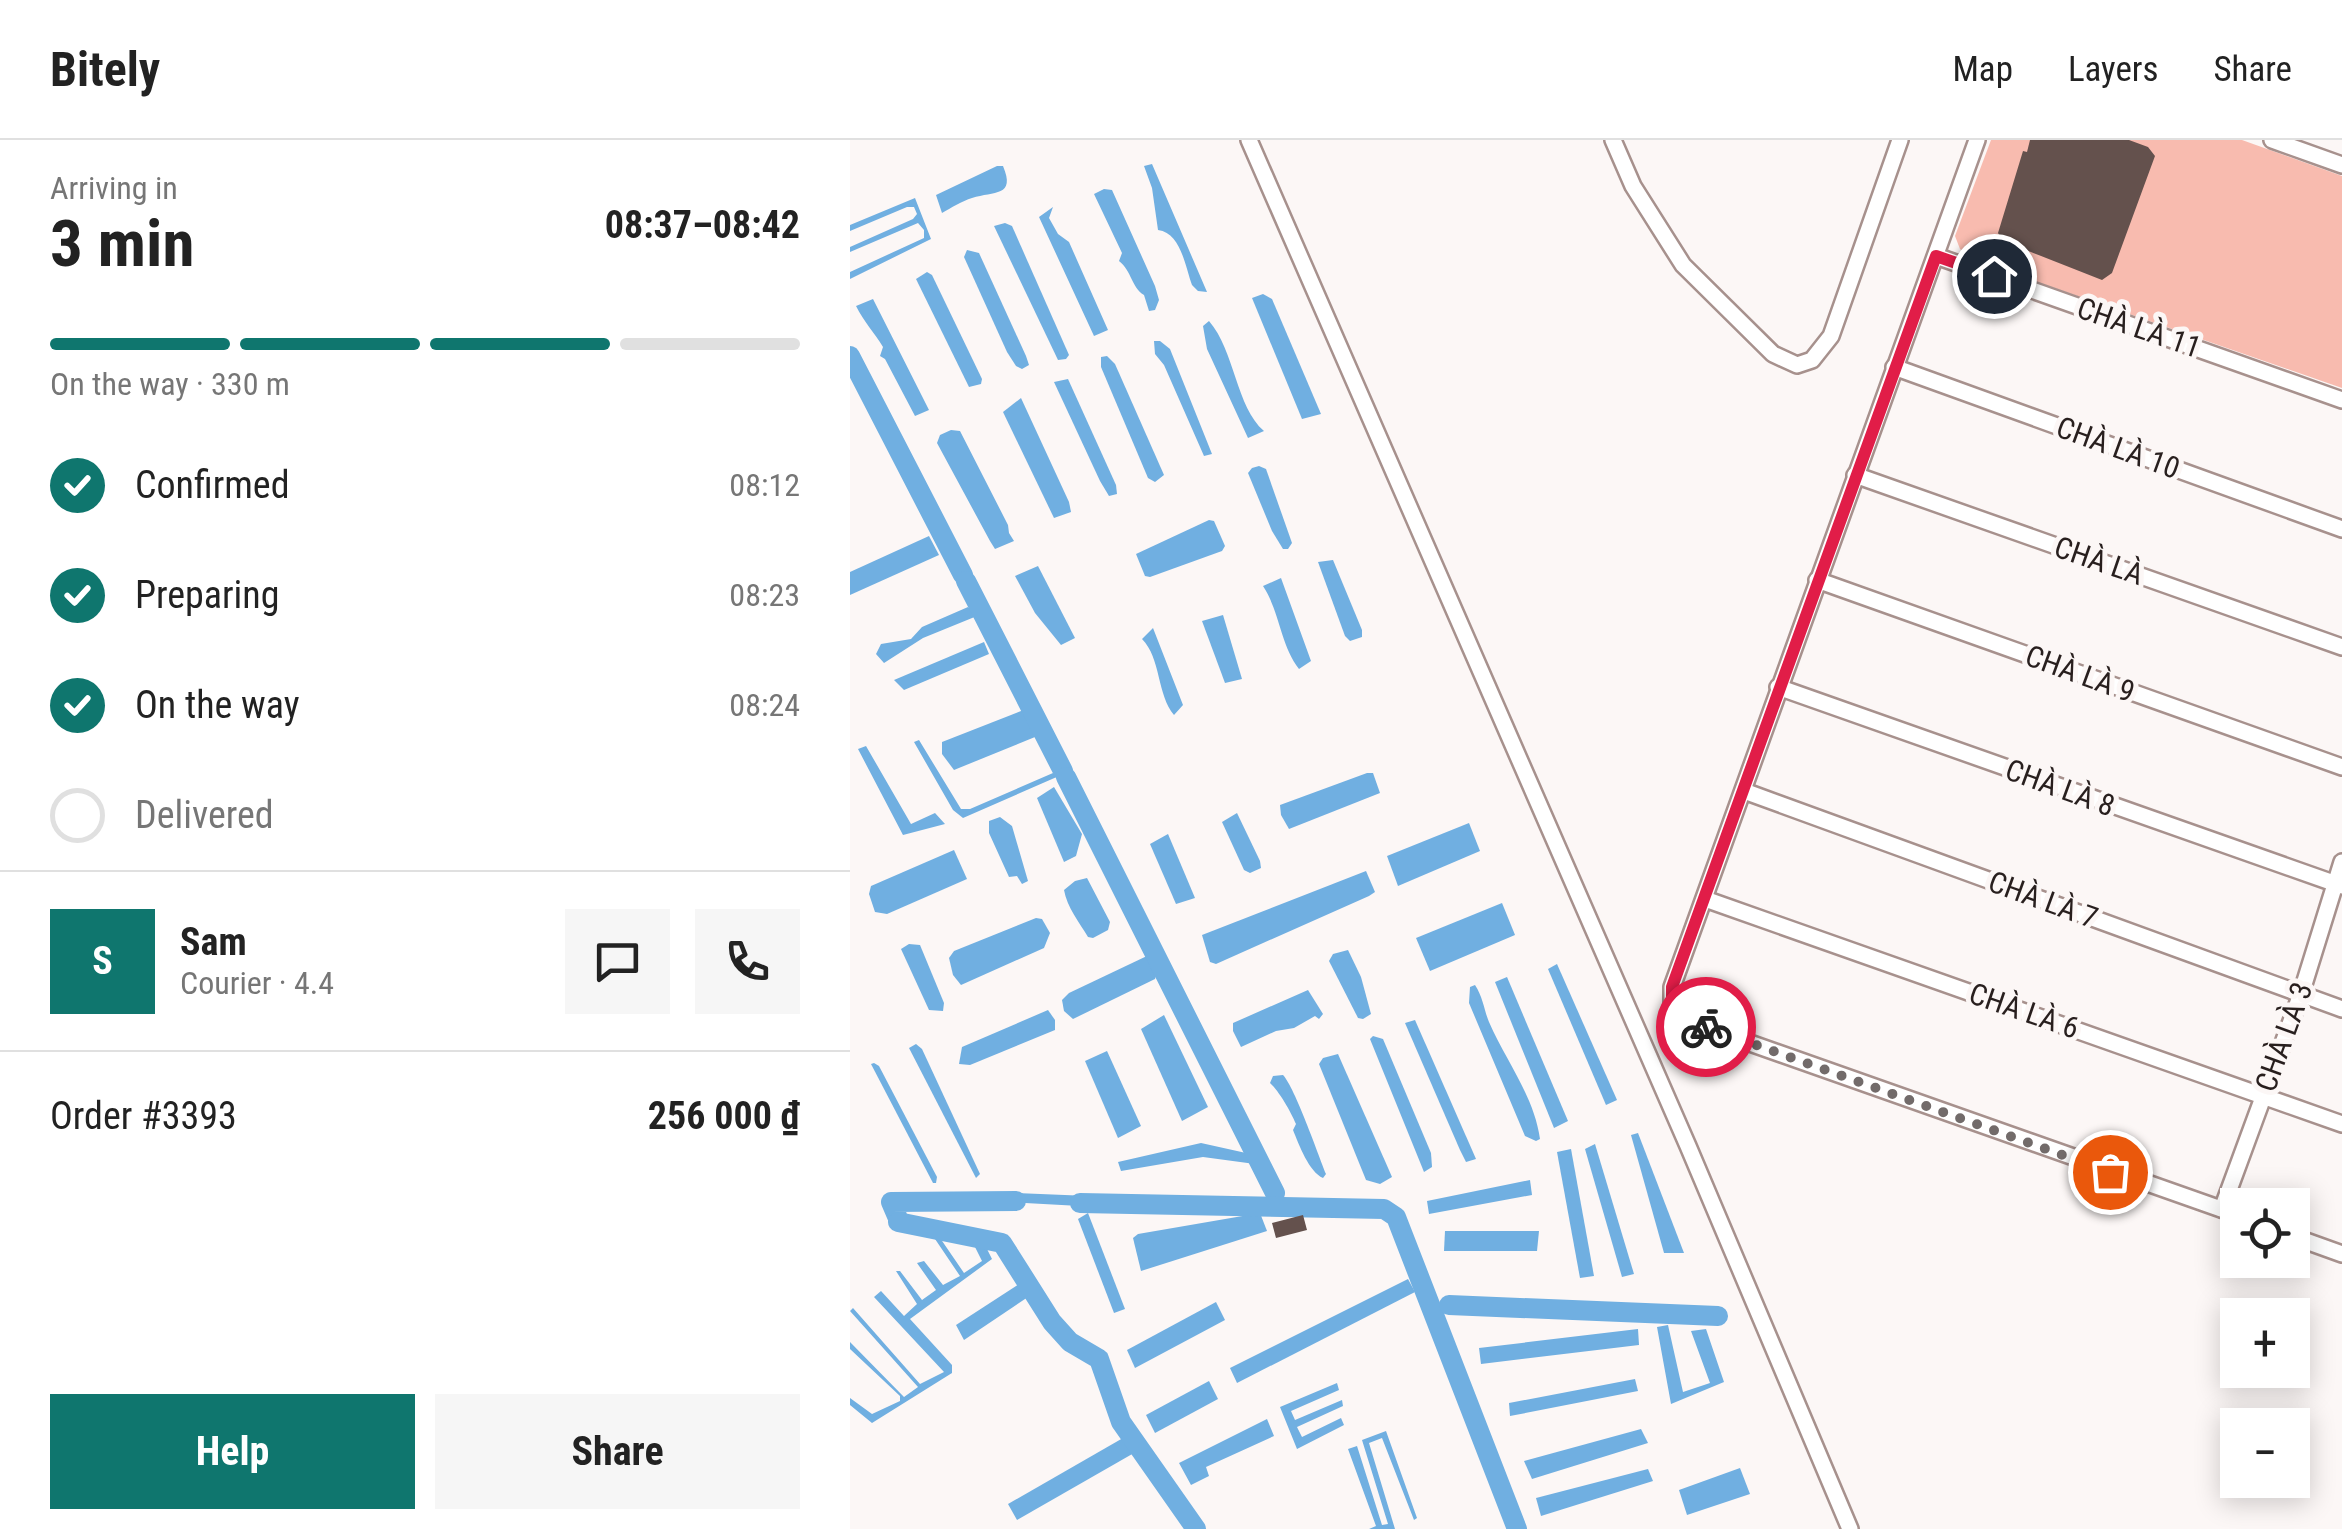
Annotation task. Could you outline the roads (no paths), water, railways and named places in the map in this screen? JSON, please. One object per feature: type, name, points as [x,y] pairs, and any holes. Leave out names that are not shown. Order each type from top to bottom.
[{"type":"street","points":[[1249,140],[1688,1146],[1850,1529]]},
{"type":"street","points":[[1613,140],[1633,186],[1682,264],[1773,354],[1796,364],[1812,360],[1831,336],[1900,140]]},
{"type":"street","points":[[1977,140],[1778,687],[1672,987],[1672,1003],[1679,1017],[2220,1208]]},
{"type":"street","points":[[2272,140],[2342,165]]},
{"type":"street","name":"CHÀ LÀ 11","points":[[1936,256],[2342,400]]},
{"type":"street","name":"CHÀ LÀ 10","points":[[1894,368],[2342,529]]},
{"type":"street","name":"CHÀ LÀ","points":[[1855,475],[2342,647]]},
{"type":"street","name":"CHÀ LÀ 9","points":[[1817,580],[2342,767]]},
{"type":"street","name":"CHÀ LÀ 8","points":[[1778,687],[2338,884]]},
{"type":"street","name":"CHÀ LÀ 7","points":[[1744,791],[2342,1008]]},
{"type":"street","name":"CHÀ LÀ 3","points":[[2237,1188],[2342,862]]},
{"type":"street","name":"CHÀ LÀ 6","points":[[1705,899],[2342,1124]]},
{"type":"street","points":[[2310,1242],[2342,1254]]},
{"type":"water","points":[[1152,164],[1207,292],[1192,285],[1177,244],[1166,232],[1158,230],[1152,188],[1144,166]]},
{"type":"water","points":[[1003,166],[1005,188],[968,199],[942,213],[936,195]]},
{"type":"water","points":[[1112,190],[1155,286],[1159,300],[1155,310],[1149,311],[1144,295],[1119,261],[1122,253],[1094,194]]},
{"type":"water","points":[[915,198],[931,239],[850,279],[850,272],[924,238],[924,230],[918,223],[850,252],[850,247],[917,214],[914,207],[907,207],[850,231],[850,225]]},
{"type":"water","points":[[1053,207],[1049,218],[1058,234],[1069,242],[1108,330],[1094,336],[1039,217]]},
{"type":"water","points":[[994,226],[1012,226],[1069,355],[1066,359],[1058,360]]},
{"type":"water","points":[[967,250],[979,253],[1026,356],[1029,365],[1022,369],[1007,352],[964,257]]},
{"type":"water","points":[[927,272],[932,275],[981,384],[969,387],[916,279]]},
{"type":"water","points":[[1263,294],[1272,299],[1321,414],[1302,419],[1252,298]]},
{"type":"water","points":[[873,299],[929,410],[915,416],[880,356],[883,347],[856,306]]},
{"type":"water","points":[[1209,321],[1225,347],[1247,408],[1264,431],[1248,438],[1207,349],[1203,326]]},
{"type":"water","points":[[1154,341],[1170,349],[1212,454],[1204,456],[1164,365],[1155,354]]},
{"type":"water","points":[[1107,356],[1115,364],[1164,475],[1155,482],[1148,478],[1101,367],[1101,357]]},
{"type":"water","points":[[1068,379],[1117,494],[1109,496],[1100,481],[1054,382]]},
{"type":"water","points":[[1021,398],[1071,512],[1054,518],[1003,412]]},
{"type":"water","points":[[960,431],[1014,541],[995,549],[990,541],[937,443],[940,435]]},
{"type":"water","points":[[1259,466],[1266,469],[1292,543],[1288,549],[1283,549],[1272,531],[1248,473]]},
{"type":"water","points":[[1214,521],[1225,546],[1222,551],[1145,576],[1136,554]]},
{"type":"water","points":[[929,536],[939,555],[850,595],[850,572]]},
{"type":"water","points":[[1333,560],[1362,630],[1362,637],[1350,641],[1318,562]]},
{"type":"water","points":[[1038,566],[1075,638],[1061,645],[1035,613],[1015,576]]},
{"type":"water","points":[[1281,578],[1311,661],[1299,669],[1263,586]]},
{"type":"water","points":[[968,607],[977,616],[923,638],[884,663],[876,654],[881,644],[911,639],[922,627]]},
{"type":"water","points":[[1223,615],[1242,679],[1225,683],[1202,621]]},
{"type":"water","points":[[1153,628],[1183,705],[1174,715],[1164,697],[1153,656],[1142,639]]},
{"type":"water","points":[[984,642],[989,654],[904,690],[894,680]]},
{"type":"water","points":[[1026,709],[1035,724],[1035,737],[954,770],[942,754],[942,742]]},
{"type":"water","points":[[919,740],[961,809],[970,809],[1053,773],[1059,776],[963,818],[953,810],[914,742]]},
{"type":"water","points":[[866,746],[911,824],[935,813],[945,824],[903,835],[858,749]]},
{"type":"water","points":[[1373,773],[1380,793],[1289,829],[1280,805]]},
{"type":"water","points":[[1054,787],[1082,834],[1076,856],[1064,862],[1037,798]]},
{"type":"water","points":[[1237,813],[1260,861],[1261,868],[1250,873],[1244,870],[1222,822]]},
{"type":"water","points":[[1000,817],[1012,826],[1028,881],[1022,884],[1017,876],[1009,877],[989,833],[989,821]]},
{"type":"water","points":[[1469,823],[1480,851],[1398,886],[1387,856]]},
{"type":"water","points":[[1168,834],[1195,898],[1176,904],[1150,844]]},
{"type":"water","points":[[954,850],[967,879],[887,914],[875,912],[869,894],[871,886]]},
{"type":"water","points":[[1366,871],[1375,892],[1369,896],[1216,964],[1210,962],[1202,935]]},
{"type":"water","points":[[1087,878],[1110,922],[1108,930],[1093,938],[1088,937],[1074,914],[1064,890]]},
{"type":"water","points":[[1502,903],[1515,935],[1430,971],[1416,938]]},
{"type":"water","points":[[1042,919],[1050,933],[1044,948],[961,985],[953,975],[949,958],[954,951]]},
{"type":"water","points":[[909,944],[920,945],[944,1003],[943,1011],[929,1010],[901,949]]},
{"type":"water","points":[[1348,950],[1361,977],[1371,1014],[1363,1019],[1358,1018],[1329,961],[1333,954]]},
{"type":"water","points":[[1149,955],[1158,969],[1155,979],[1073,1019],[1064,1011],[1062,1000],[1069,993]]},
{"type":"water","points":[[1557,964],[1617,1100],[1606,1105],[1548,969]]},
{"type":"water","points":[[1507,977],[1568,1121],[1554,1128],[1495,982]]},
{"type":"water","points":[[1475,985],[1532,1108],[1540,1139],[1536,1141],[1525,1136],[1469,1003],[1470,987]]},
{"type":"water","points":[[1308,990],[1323,1014],[1319,1019],[1315,1016],[1241,1047],[1233,1023]]},
{"type":"water","points":[[1048,1010],[1055,1020],[1055,1030],[970,1065],[959,1064],[962,1047]]},
{"type":"water","points":[[1164,1015],[1208,1107],[1182,1121],[1141,1029]]},
{"type":"water","points":[[1415,1020],[1476,1159],[1466,1162],[1460,1150],[1405,1023]]},
{"type":"water","points":[[1370,1039],[1383,1039],[1431,1153],[1432,1167],[1424,1172]]},
{"type":"water","points":[[916,1044],[922,1049],[980,1174],[976,1178],[909,1048]]},
{"type":"water","points":[[1107,1051],[1141,1126],[1118,1138],[1085,1061]]},
{"type":"water","points":[[1338,1054],[1392,1177],[1380,1184],[1366,1180],[1319,1064],[1323,1058]]},
{"type":"water","points":[[874,1063],[937,1177],[936,1183],[871,1064]]},
{"type":"water","points":[[1283,1075],[1312,1137],[1326,1174],[1323,1178],[1305,1157],[1293,1130],[1294,1119],[1270,1083],[1273,1076]]},
{"type":"water","points":[[1638,1133],[1684,1253],[1664,1253],[1631,1135]]},
{"type":"water","points":[[1201,1143],[1255,1155],[1255,1164],[1203,1157],[1121,1171],[1118,1162]]},
{"type":"water","points":[[1595,1144],[1634,1274],[1622,1277],[1585,1149]]},
{"type":"water","points":[[1571,1149],[1594,1276],[1580,1278],[1557,1152]]},
{"type":"water","points":[[1530,1180],[1532,1195],[1429,1214],[1427,1201]]},
{"type":"water","points":[[991,1192],[1089,1196],[1104,1199],[1104,1204],[1098,1207],[990,1201]]},
{"type":"water","points":[[1088,1213],[1125,1309],[1114,1313],[1078,1219]]},
{"type":"water","points":[[1260,1213],[1267,1231],[1141,1271],[1133,1238],[1138,1234]]},
{"type":"water","points":[[1445,1231],[1539,1231],[1537,1251],[1444,1251]]},
{"type":"water","points":[[938,1235],[964,1273],[982,1261],[973,1243],[985,1245],[992,1259],[910,1319],[952,1365],[952,1373],[872,1423],[850,1405],[850,1398],[872,1414],[900,1401],[900,1396],[850,1349],[850,1342],[904,1397],[918,1387],[850,1311],[853,1308],[920,1384],[944,1372],[874,1297],[881,1291],[904,1316],[917,1304],[896,1271],[922,1300],[936,1290],[917,1263],[924,1261],[943,1285],[960,1276],[933,1236]]},
{"type":"water","points":[[1408,1279],[1415,1292],[1237,1383],[1230,1368]]},
{"type":"water","points":[[1019,1284],[1028,1297],[964,1340],[956,1325]]},
{"type":"water","points":[[1216,1302],[1225,1320],[1135,1368],[1127,1350]]},
{"type":"water","points":[[1668,1325],[1683,1392],[1710,1383],[1691,1331],[1706,1329],[1724,1382],[1671,1404],[1657,1327]]},
{"type":"water","points":[[1638,1329],[1639,1345],[1481,1364],[1479,1348]]},
{"type":"water","points":[[1635,1379],[1638,1391],[1510,1416],[1509,1403]]},
{"type":"water","points":[[1209,1381],[1218,1399],[1155,1433],[1146,1415]]},
{"type":"water","points":[[1337,1383],[1339,1390],[1291,1411],[1295,1420],[1342,1400],[1343,1406],[1297,1427],[1302,1437],[1341,1418],[1344,1425],[1297,1449],[1280,1407]]},
{"type":"water","points":[[1267,1419],[1274,1436],[1206,1467],[1209,1476],[1191,1485],[1179,1463]]},
{"type":"water","points":[[1641,1429],[1648,1443],[1532,1479],[1524,1461]]},
{"type":"water","points":[[1386,1431],[1417,1518],[1414,1520],[1382,1438],[1369,1443],[1395,1529],[1369,1529],[1376,1526],[1348,1449],[1357,1446],[1382,1525],[1388,1524],[1362,1440]]},
{"type":"water","points":[[1123,1438],[1134,1453],[1017,1520],[1008,1504]]},
{"type":"water","points":[[1740,1468],[1750,1494],[1687,1515],[1679,1490]]},
{"type":"water","points":[[1648,1469],[1653,1481],[1541,1516],[1536,1498]]},
{"type":"waterway","points":[[850,356],[963,575]]},
{"type":"waterway","points":[[966,581],[1063,771]]},
{"type":"waterway","points":[[1066,777],[1275,1193]]},
{"type":"waterway","points":[[897,1216],[891,1202],[1016,1201]]},
{"type":"waterway","points":[[1080,1203],[1384,1209],[1396,1217],[1517,1529]]},
{"type":"waterway","points":[[898,1222],[1002,1243],[1052,1322],[1070,1342],[1099,1359],[1121,1422],[1196,1529]]},
{"type":"waterway","points":[[1449,1305],[1718,1316]]}]
